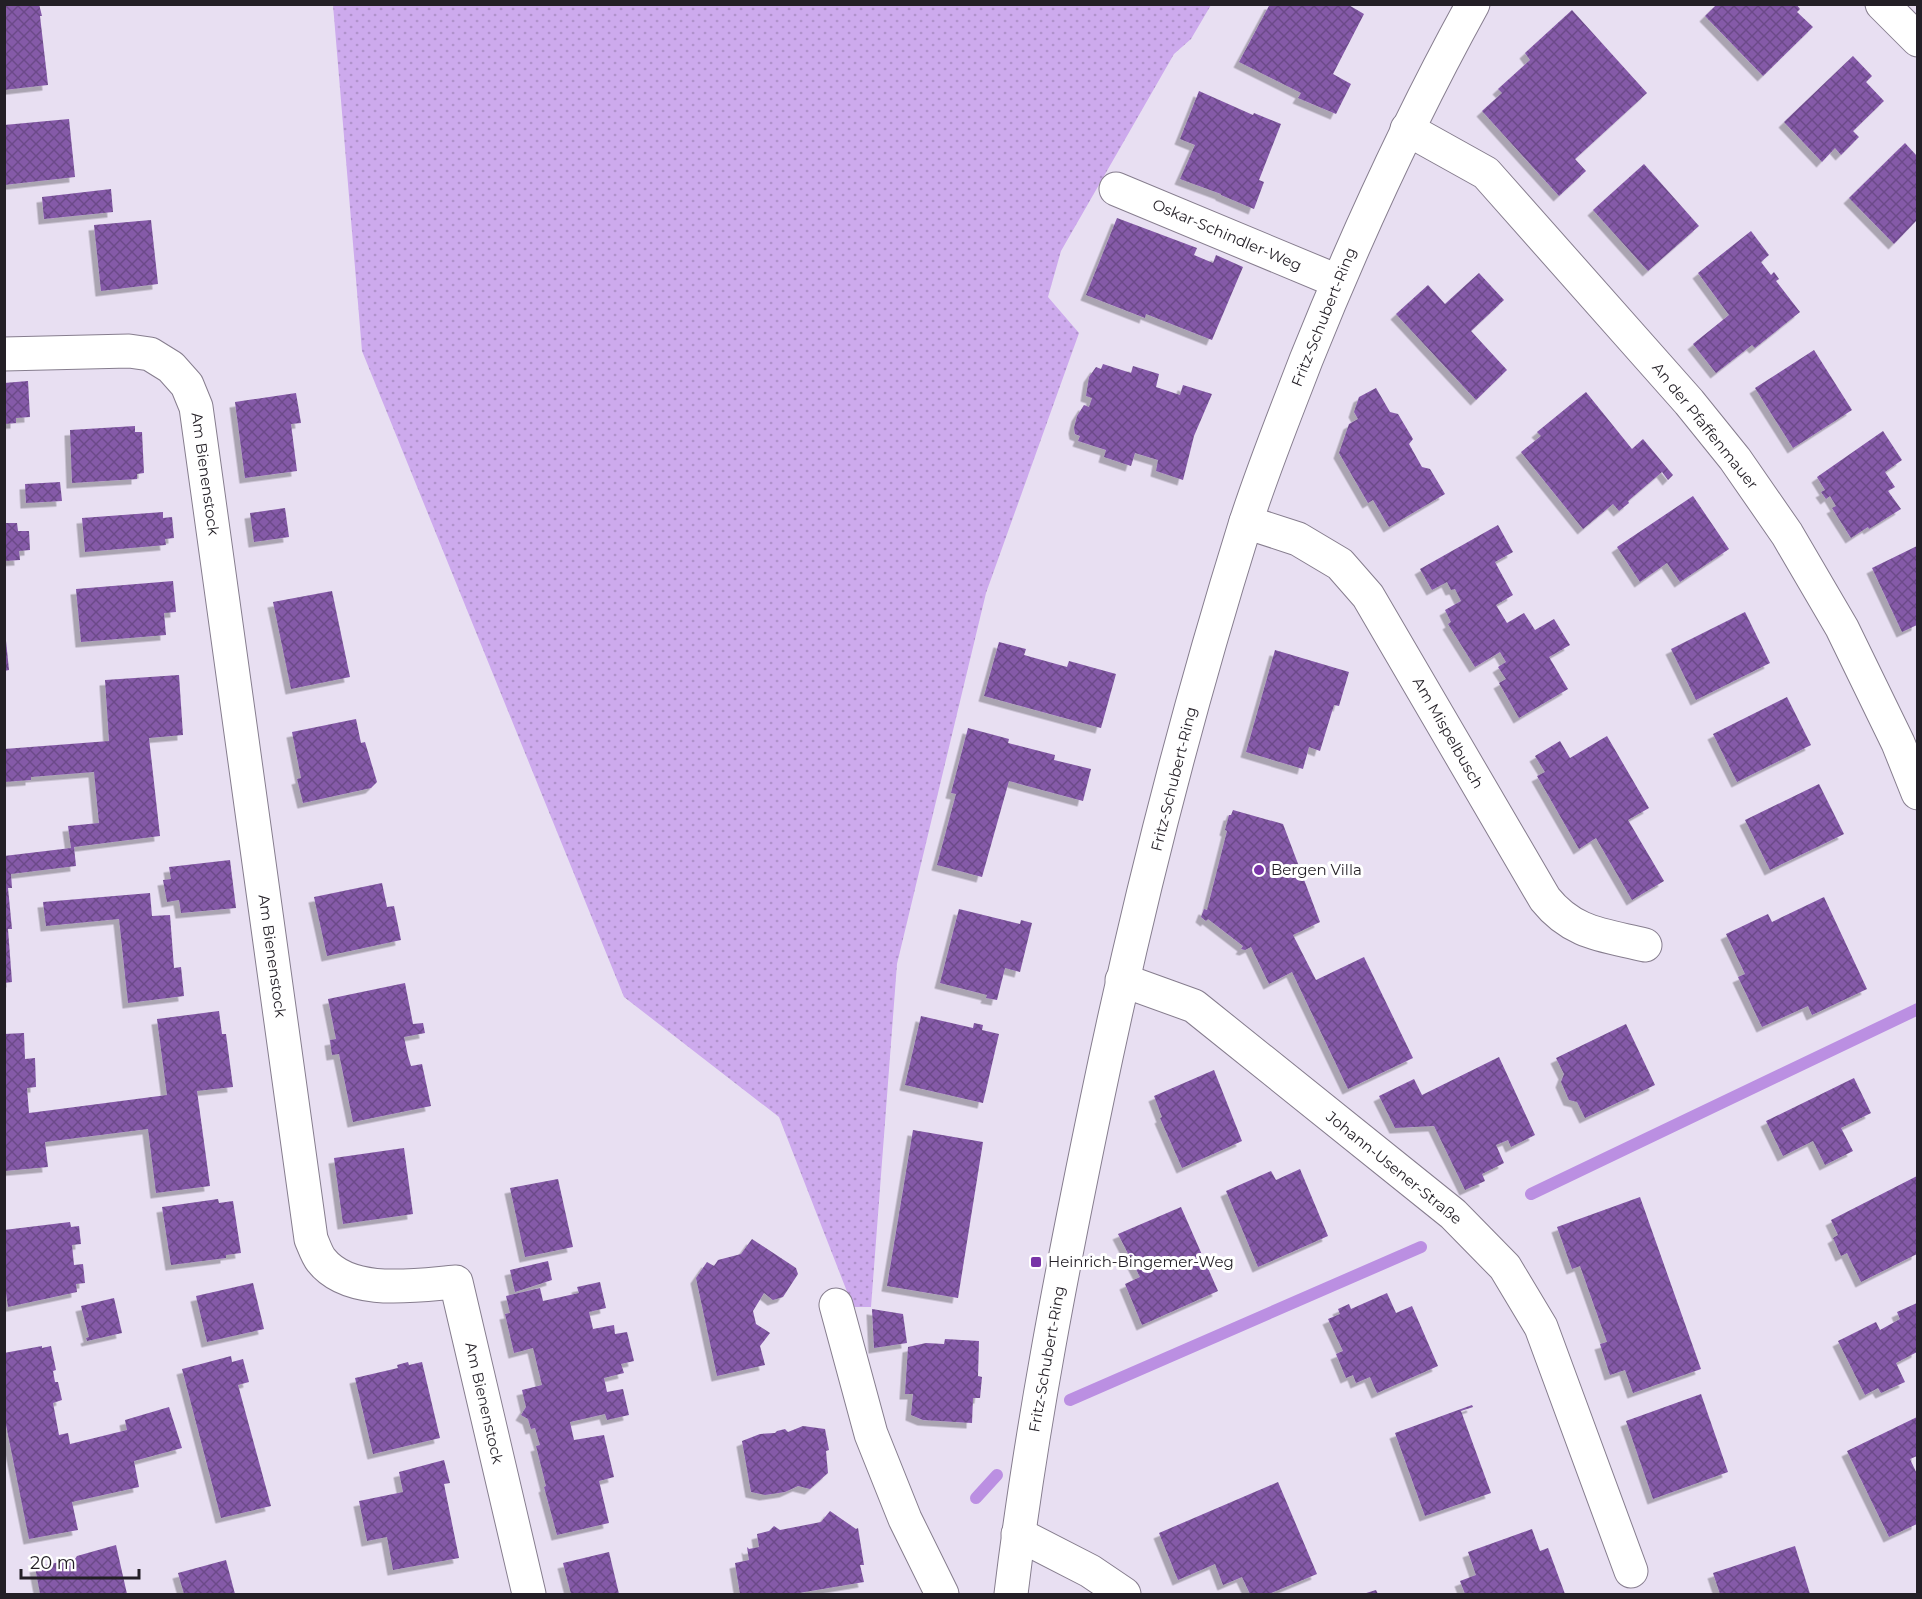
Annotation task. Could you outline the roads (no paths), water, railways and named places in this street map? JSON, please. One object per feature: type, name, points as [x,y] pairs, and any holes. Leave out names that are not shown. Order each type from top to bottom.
[{"type":"street","name":"Fritz-Schubert-Ring","points":[[1011,1594],[1040,1393],[1063,1265],[1122,980],[1191,711],[1246,522],[1284,416],[1337,281],[1407,129],[1473,4]]},
{"type":"street","points":[[1882,4],[1917,40]]},
{"type":"street","name":"An der Pfaffenmauer","points":[[1407,129],[1486,173],[1689,402],[1734,459],[1787,534],[1842,628],[1876,696],[1917,793]]},
{"type":"street","name":"Oskar-Schindler-Weg","points":[[1116,189],[1337,281]]},
{"type":"street","name":"Am Bienenstock","points":[[4,354],[129,351],[150,354],[171,367],[187,385],[196,407],[311,1239],[321,1260],[331,1270],[351,1280],[383,1288],[456,1282],[529,1594]]},
{"type":"street","name":"Am Mispelbusch","points":[[1246,522],[1298,540],[1340,564],[1368,596],[1545,899],[1555,912],[1580,929],[1645,945]]},
{"type":"street","name":"Johann-Usener-Straße","points":[[1122,980],[1194,1006],[1453,1214],[1505,1267],[1541,1328],[1631,1571]]},
{"type":"street","points":[[836,1305],[871,1434],[905,1519],[942,1594]]},
{"type":"street","points":[[1018,1534],[1090,1571],[1124,1594]]},
{"type":"waterway","points":[[1531,1194],[1918,1009]]},
{"type":"waterway","points":[[1070,1400],[1421,1247]]},
{"type":"waterway","points":[[976,1498],[997,1475]]},
{"type":"place","name":"Bergen Villa","points":[[1259,870]]},
{"type":"place","name":"Heinrich-Bingemer-Weg","points":[[1036,1262]]}]
